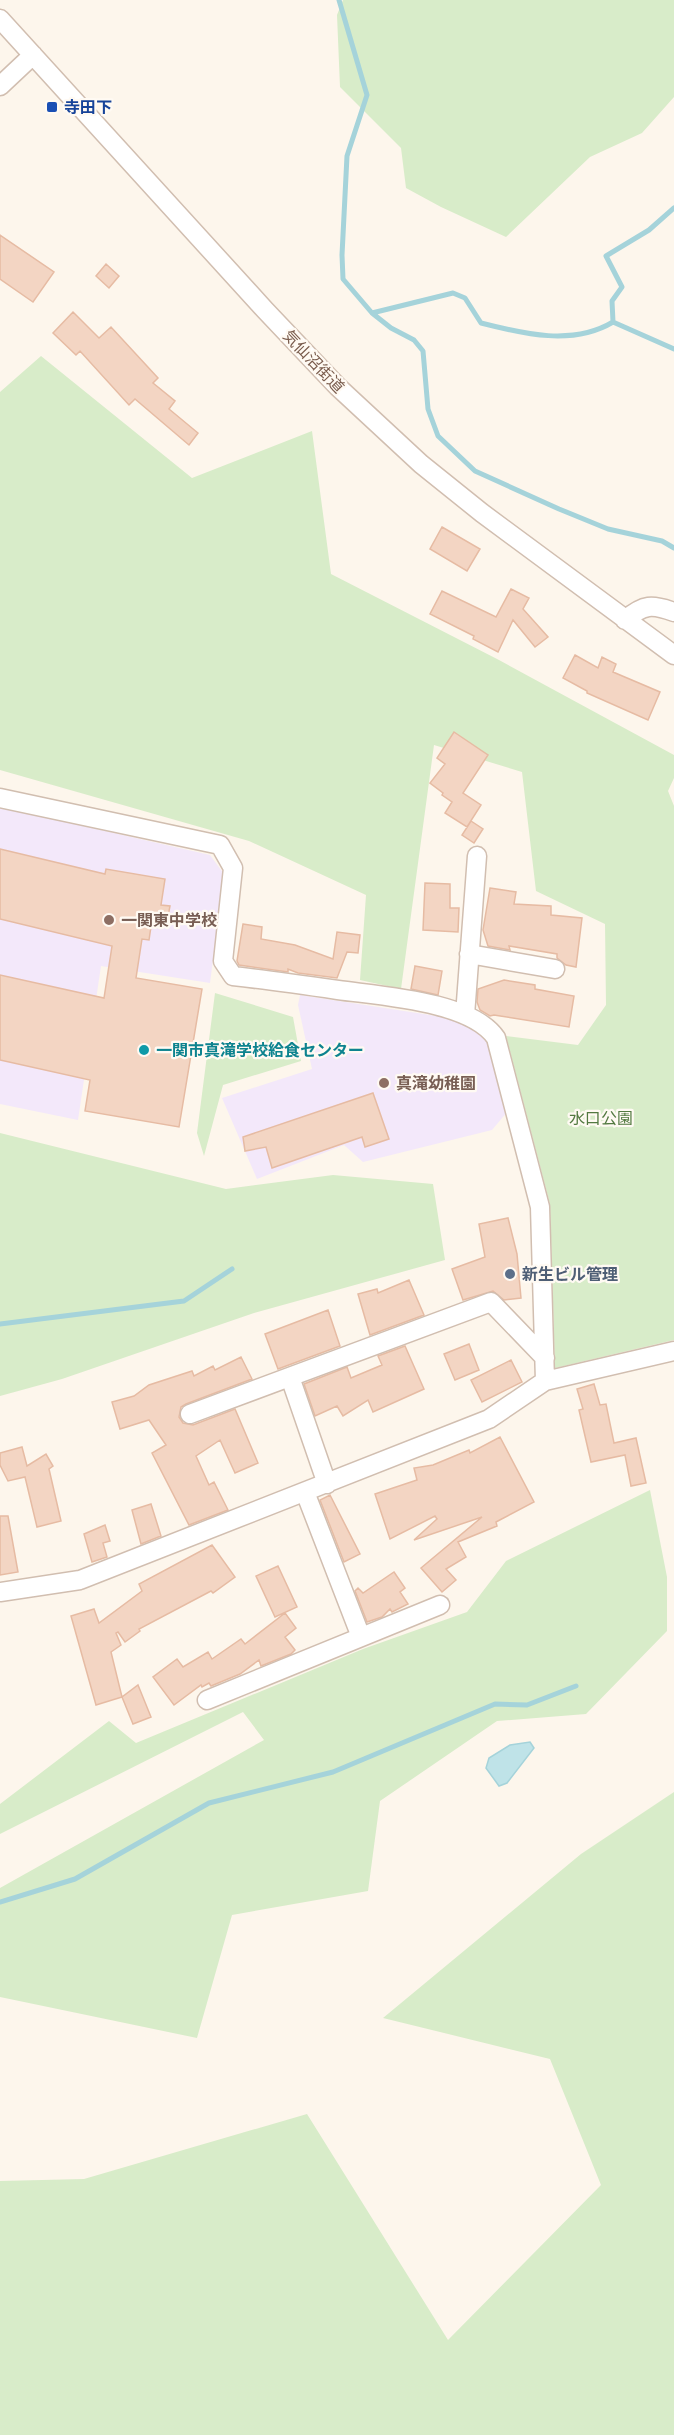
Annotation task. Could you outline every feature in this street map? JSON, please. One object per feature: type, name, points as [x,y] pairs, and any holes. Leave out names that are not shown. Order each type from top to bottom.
[{"type":"street","name":"気仙沼街道","points":[[0,19],[338,387],[421,464],[456,492],[674,655]]},
{"type":"street","points":[[0,86],[33,55]]},
{"type":"street","points":[[625,620],[636,610],[655,605],[674,612]]},
{"type":"street","points":[[0,798],[220,845],[232,868],[224,961],[233,975],[424,1002],[465,1015],[490,1028],[496,1038],[540,1207],[545,1380]]},
{"type":"street","points":[[465,1015],[477,856]]},
{"type":"street","points":[[469,954],[555,969]]},
{"type":"street","points":[[190,1414],[491,1302],[545,1358]]},
{"type":"street","points":[[0,1592],[80,1580],[327,1484],[489,1419],[545,1380],[674,1351]]},
{"type":"street","points":[[290,1377],[327,1484]]},
{"type":"street","points":[[304,1492],[361,1637]]},
{"type":"street","points":[[207,1700],[440,1605]]},
{"type":"shaded area","name":"一関東中学校","points":[[0,807],[210,855],[224,874],[210,983],[101,966],[78,1120],[0,1104]]},
{"type":"shaded area","name":"真滝幼稚園","points":[[300,995],[469,1021],[489,1038],[508,1111],[492,1130],[363,1162],[344,1145],[257,1179],[222,1098],[312,1069],[298,1005]]},
{"type":"green space","points":[[343,0],[674,0],[674,97],[642,133],[590,157],[506,237],[406,188],[401,148],[340,87],[337,15]]},
{"type":"green space","name":"水口公園","points":[[41,356],[192,478],[312,431],[331,574],[499,660],[674,755],[674,778],[668,791],[674,806],[674,1340],[555,1368],[550,1204],[506,1036],[578,1045],[606,1005],[605,924],[536,891],[522,772],[434,745],[401,989],[360,980],[366,895],[249,841],[0,770],[0,392]]},
{"type":"green space","points":[[215,993],[293,1017],[301,1061],[223,1085],[204,1156],[197,1133]]},
{"type":"green space","points":[[0,1133],[226,1189],[333,1175],[433,1184],[445,1260],[254,1313],[62,1379],[0,1396]]},
{"type":"green space","points":[[650,1490],[667,1577],[667,1631],[586,1714],[497,1721],[380,1801],[368,1891],[232,1915],[197,2038],[0,1997],[0,1888],[264,1740],[243,1712],[0,1834],[0,1804],[109,1721],[136,1743],[363,1649],[467,1612],[506,1561]]},
{"type":"green space","points":[[674,1792],[674,2435],[0,2435],[0,2181],[84,2179],[307,2114],[448,2340],[601,2185],[550,2059],[383,2018],[581,1854]]},
{"type":"water","points":[[530,1742],[534,1748],[507,1783],[499,1786],[486,1768],[489,1758],[510,1745]]},
{"type":"building","points":[[0,235],[54,272],[33,302],[0,279]]},
{"type":"building","points":[[106,264],[119,276],[109,288],[96,276]]},
{"type":"building","points":[[73,312],[99,338],[111,327],[158,378],[153,383],[175,401],[169,409],[198,433],[189,445],[135,399],[129,405],[80,351],[76,355],[53,333]]},
{"type":"building","points":[[442,527],[480,549],[467,571],[430,549]]},
{"type":"building","points":[[511,589],[529,598],[523,609],[548,637],[535,647],[513,620],[498,652],[473,639],[474,636],[430,614],[442,591],[496,617]]},
{"type":"building","points":[[575,655],[598,668],[602,657],[616,664],[613,672],[660,692],[648,720],[587,693],[563,678]]},
{"type":"building","points":[[454,732],[488,755],[463,793],[481,805],[467,827],[445,813],[452,802],[430,783],[445,764],[437,758]]},
{"type":"building","points":[[471,821],[483,829],[474,843],[462,835]]},
{"type":"building","points":[[0,849],[105,874],[106,869],[165,879],[161,905],[170,906],[167,922],[152,920],[149,940],[142,939],[136,978],[202,989],[179,1127],[85,1111],[90,1080],[0,1060],[0,975],[104,998],[112,946],[0,919]]},
{"type":"building","points":[[425,883],[450,884],[450,908],[459,908],[458,932],[423,930]]},
{"type":"building","points":[[490,888],[516,892],[514,904],[551,906],[551,915],[582,918],[576,967],[566,965],[557,958],[557,954],[509,946],[510,950],[488,946],[483,930]]},
{"type":"building","points":[[243,924],[262,927],[261,939],[295,945],[333,959],[337,932],[360,935],[358,953],[347,952],[337,978],[298,973],[288,969],[288,972],[239,965],[237,961]]},
{"type":"building","points":[[415,966],[442,971],[438,995],[411,989]]},
{"type":"building","points":[[504,980],[535,985],[535,989],[574,996],[569,1027],[490,1016],[480,1010],[477,1002],[478,989]]},
{"type":"building","points":[[373,1093],[389,1139],[365,1147],[362,1137],[272,1168],[266,1147],[245,1151],[243,1137]]},
{"type":"building","points":[[508,1218],[517,1254],[521,1298],[504,1300],[493,1291],[463,1300],[452,1269],[485,1257],[479,1224]]},
{"type":"building","points":[[409,1280],[424,1315],[370,1335],[358,1294],[377,1289],[378,1293]]},
{"type":"building","points":[[328,1310],[340,1346],[278,1369],[265,1334]]},
{"type":"building","points":[[469,1344],[479,1370],[455,1380],[444,1354]]},
{"type":"building","points":[[405,1346],[424,1389],[373,1412],[368,1400],[343,1416],[337,1406],[315,1416],[304,1384],[347,1367],[351,1378],[382,1365],[378,1356]]},
{"type":"building","points":[[241,1357],[252,1379],[186,1404],[181,1407],[179,1417],[183,1423],[193,1425],[235,1409],[258,1463],[235,1473],[220,1440],[196,1456],[209,1485],[214,1482],[228,1510],[189,1525],[152,1453],[166,1445],[149,1420],[120,1429],[112,1402],[134,1396],[149,1385],[192,1371],[194,1376],[213,1366],[215,1370]]},
{"type":"building","points":[[511,1360],[522,1382],[482,1402],[471,1380]]},
{"type":"building","points":[[594,1384],[600,1405],[606,1404],[614,1443],[636,1438],[646,1483],[631,1486],[625,1455],[591,1462],[579,1410],[583,1409],[577,1389]]},
{"type":"building","points":[[500,1437],[534,1502],[496,1522],[497,1526],[458,1542],[466,1557],[446,1569],[456,1580],[442,1592],[421,1568],[482,1517],[414,1540],[437,1519],[435,1516],[390,1539],[375,1494],[417,1480],[414,1468],[433,1465],[469,1450],[470,1453]]},
{"type":"building","points":[[22,1447],[27,1466],[46,1454],[53,1466],[49,1469],[61,1521],[37,1527],[25,1477],[8,1481],[0,1465],[0,1453]]},
{"type":"building","points":[[330,1495],[360,1554],[344,1562],[320,1500]]},
{"type":"building","points":[[151,1504],[161,1536],[141,1544],[132,1510]]},
{"type":"building","points":[[0,1516],[8,1516],[18,1572],[0,1575]]},
{"type":"building","points":[[105,1525],[110,1541],[103,1543],[107,1557],[92,1562],[84,1534]]},
{"type":"building","points":[[212,1545],[235,1577],[213,1593],[211,1591],[139,1629],[140,1631],[125,1642],[118,1632],[116,1633],[121,1645],[111,1652],[122,1697],[96,1705],[71,1616],[94,1609],[99,1623],[142,1591],[139,1584]]},
{"type":"building","points":[[278,1566],[297,1607],[275,1617],[256,1576]]},
{"type":"building","points":[[394,1572],[405,1588],[400,1592],[408,1604],[392,1612],[390,1609],[382,1617],[367,1622],[355,1591],[358,1588],[363,1593]]},
{"type":"building","points":[[285,1613],[296,1628],[285,1637],[295,1650],[291,1654],[261,1666],[259,1660],[240,1674],[211,1686],[209,1683],[202,1687],[201,1685],[174,1705],[153,1677],[177,1659],[183,1667],[208,1652],[212,1659],[241,1639],[245,1644]]},
{"type":"building","points":[[138,1685],[151,1717],[133,1724],[122,1697]]},
{"type":"waterway","points":[[339,0],[367,95],[347,156],[343,279],[372,313],[391,328],[414,340],[423,351],[428,409],[438,436],[475,471],[608,529],[662,541],[674,548]]},
{"type":"waterway","points":[[372,313],[453,293],[465,298],[481,323],[548,336],[582,334],[598,329],[613,322],[612,301],[622,287],[606,256],[649,230],[674,208]]},
{"type":"waterway","points":[[613,322],[674,349]]},
{"type":"waterway","points":[[0,1324],[184,1301],[232,1269]]},
{"type":"waterway","points":[[0,1902],[75,1879],[209,1803],[333,1772],[495,1704],[527,1705],[576,1686]]},
{"type":"place","name":"寺田下","points":[[52,107]]},
{"type":"place","name":"一関東中学校","points":[[109,920]]},
{"type":"place","name":"一関市真滝学校給食センター","points":[[144,1050]]},
{"type":"place","name":"真滝幼稚園","points":[[384,1083]]},
{"type":"place","name":"新生ビル管理","points":[[510,1274]]}]
